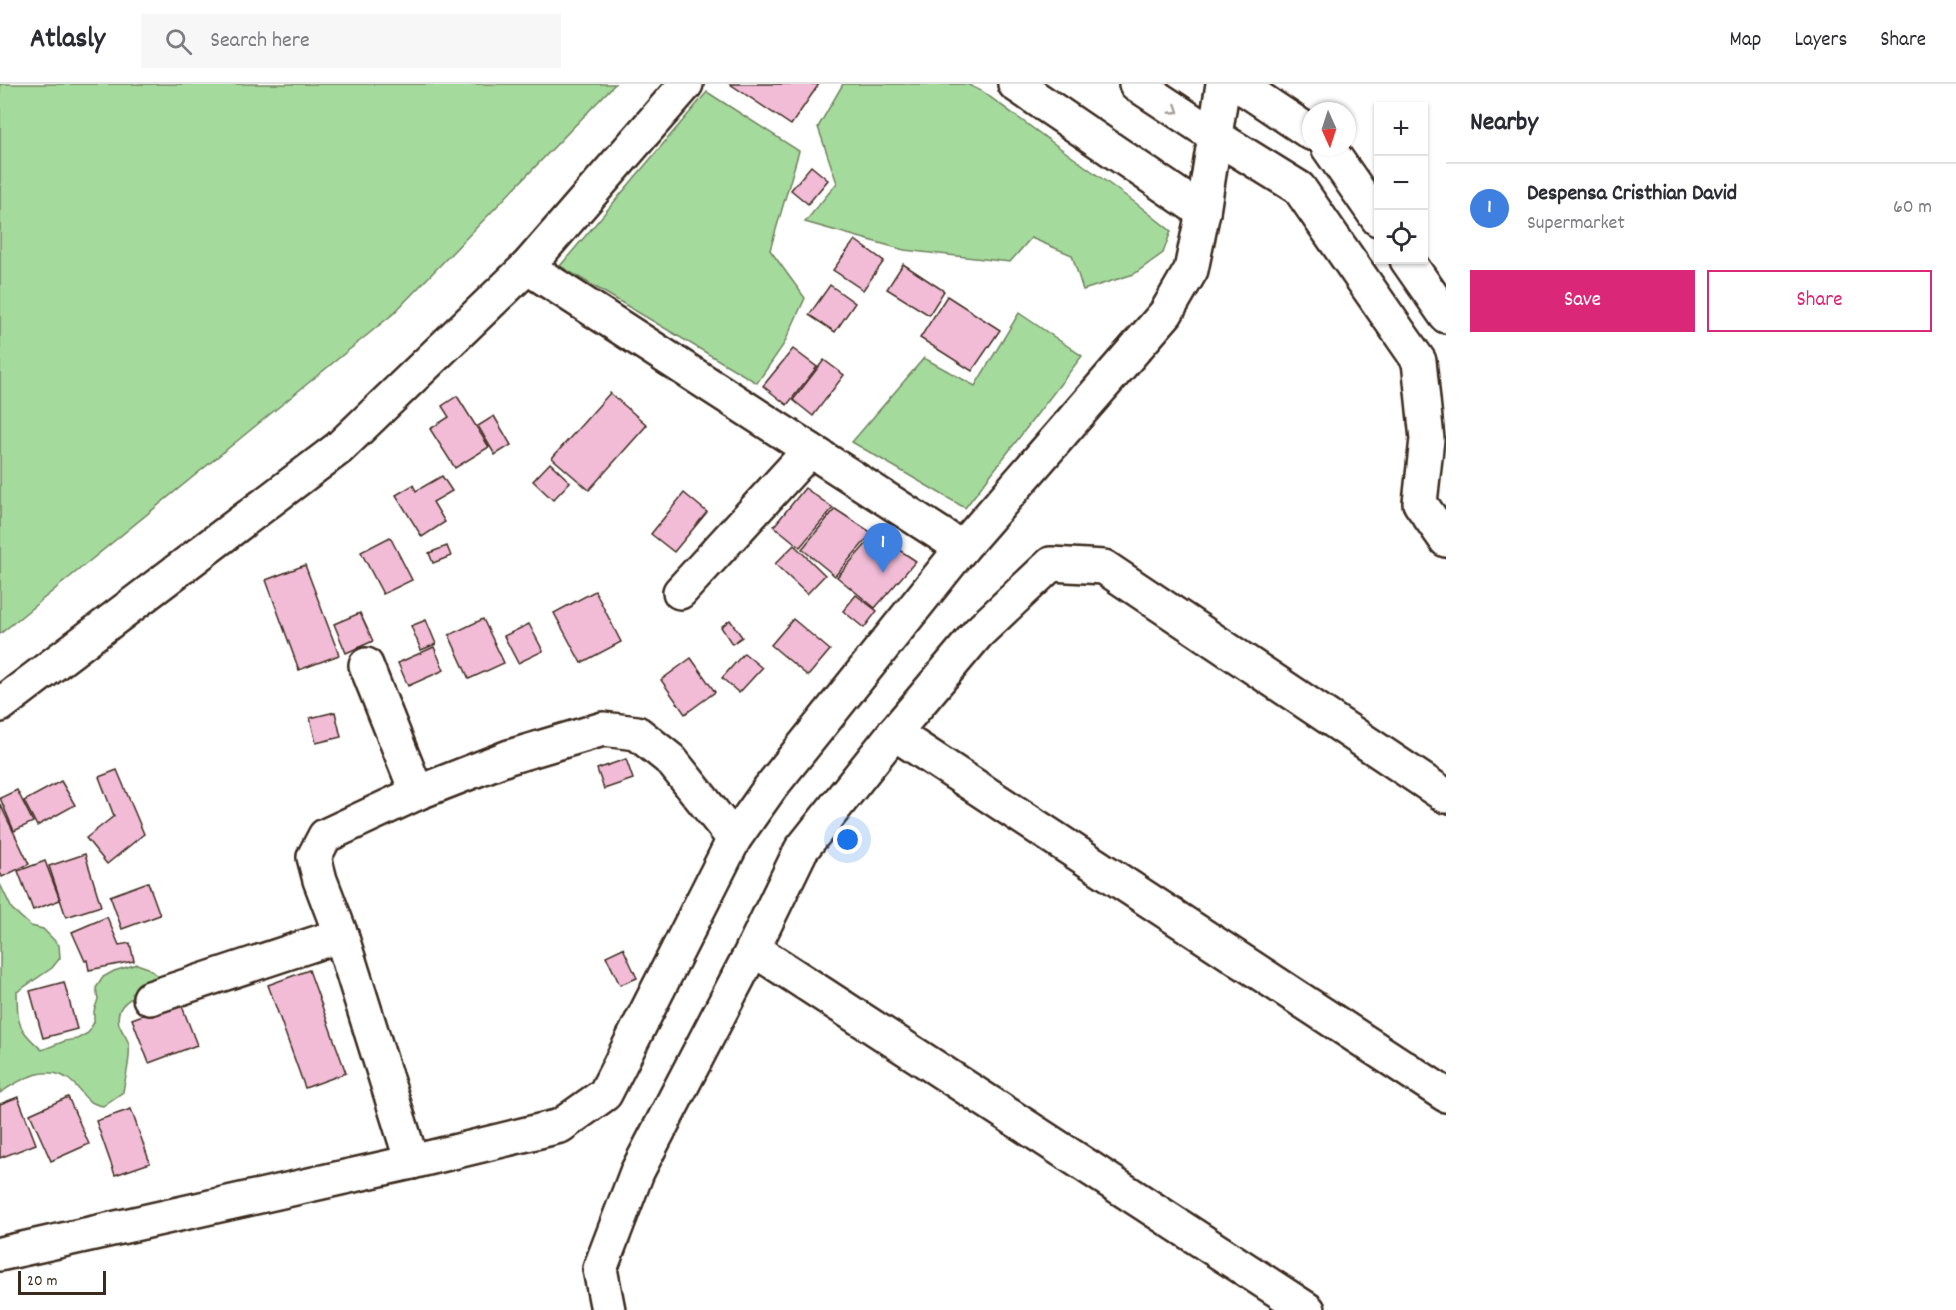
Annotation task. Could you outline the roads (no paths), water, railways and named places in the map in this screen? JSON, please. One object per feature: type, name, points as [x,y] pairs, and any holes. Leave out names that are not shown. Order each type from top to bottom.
[{"type":"street","points":[[0,705],[339,448],[527,267],[686,84]]},
{"type":"street","points":[[1015,84],[1203,212]]},
{"type":"street","points":[[1136,84],[1299,188],[1419,361],[1427,439],[1420,503],[1446,540]]},
{"type":"street","points":[[0,1254],[412,1162],[560,1126],[605,1094],[734,839],[770,788],[962,548],[1166,313],[1191,270],[1224,84]]},
{"type":"street","points":[[1234,84],[1302,127]]},
{"type":"street","points":[[1334,156],[1374,213]]},
{"type":"street","points":[[1410,264],[1446,316]]},
{"type":"street","points":[[527,267],[962,548]]},
{"type":"street","points":[[680,592],[810,450]]},
{"type":"street","points":[[608,1310],[600,1269],[637,1172],[753,949],[801,850],[894,733],[978,633],[1051,564],[1104,567],[1446,796]]},
{"type":"street","points":[[366,665],[417,793]]},
{"type":"street","points":[[412,1162],[341,935],[320,880],[314,857],[325,836],[417,793],[509,757],[603,729],[637,734],[671,760],[734,839]]},
{"type":"street","points":[[894,733],[1446,1095]]},
{"type":"street","points":[[150,998],[341,935]]},
{"type":"street","points":[[753,949],[1308,1310]]},
{"type":"place","name":"Despensa Cristhian David","points":[[883,573]]}]
